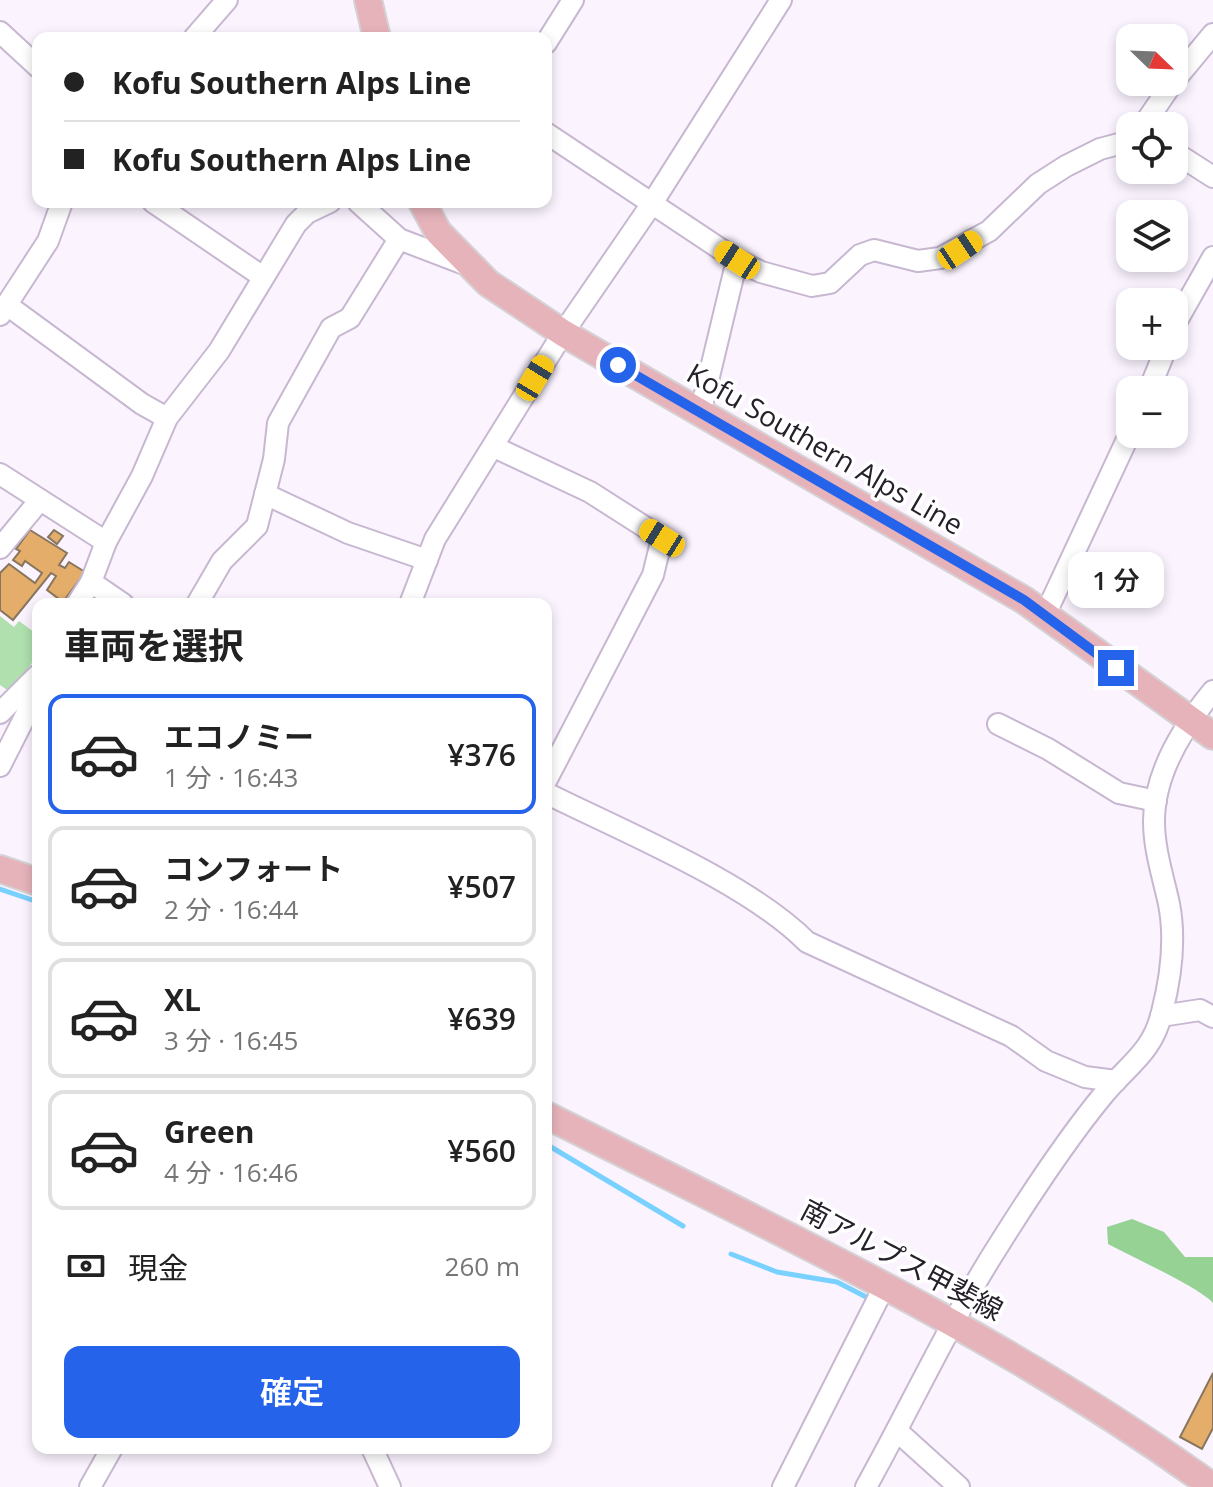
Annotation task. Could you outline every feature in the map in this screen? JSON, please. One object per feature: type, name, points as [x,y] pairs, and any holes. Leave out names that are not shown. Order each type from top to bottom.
[{"type":"main road","points":[[368,0],[376,32]]},
{"type":"main road","name":"Kofu Southern Alps Line","points":[[425,208],[438,232],[467,265],[563,333],[1045,615],[1188,721],[1213,736]]},
{"type":"main road","points":[[0,869],[32,880]]},
{"type":"main road","name":"南アルプス甲斐線","points":[[552,1118],[954,1321],[1124,1422],[1213,1487]]},
{"type":"street","points":[[199,32],[227,0]]},
{"type":"street","points":[[552,33],[573,0]]},
{"type":"street","points":[[412,598],[435,539],[563,333],[651,205],[781,0]]},
{"type":"street","points":[[0,32],[32,61]]},
{"type":"street","points":[[1188,64],[1213,34]]},
{"type":"street","points":[[552,137],[737,260],[761,272],[812,286],[830,283],[860,255],[874,250],[918,261],[940,258],[960,250],[989,231],[1038,184],[1066,166],[1116,145]]},
{"type":"street","points":[[1188,161],[1213,177]]},
{"type":"street","points":[[60,208],[48,241],[3,310],[167,418]]},
{"type":"street","points":[[162,208],[263,277]]},
{"type":"street","points":[[81,598],[91,582],[106,542],[142,476],[167,418],[219,351],[296,224],[317,208]]},
{"type":"street","points":[[365,208],[399,239],[467,265]]},
{"type":"street","points":[[200,598],[222,561],[257,526],[278,423],[331,328],[350,318],[399,239]]},
{"type":"street","points":[[1188,301],[1213,257]]},
{"type":"street","points":[[700,414],[737,260]]},
{"type":"street","points":[[494,447],[590,492],[662,538],[653,575],[552,769]]},
{"type":"street","points":[[1045,615],[1123,448]]},
{"type":"street","points":[[0,474],[106,542]]},
{"type":"street","points":[[265,494],[348,533],[427,560]]},
{"type":"street","points":[[9,546],[40,500]]},
{"type":"street","points":[[91,582],[114,598]]},
{"type":"street","points":[[0,713],[32,681]]},
{"type":"street","points":[[866,1487],[954,1321],[1050,1168],[1116,1081],[1145,1054],[1161,1016],[1171,971],[1169,906],[1156,854],[1156,801],[1188,721],[1213,691]]},
{"type":"street","points":[[0,766],[32,703]]},
{"type":"street","points":[[998,724],[1048,749],[1119,793],[1156,801]]},
{"type":"street","points":[[552,796],[704,872],[788,922],[807,942],[1011,1036],[1046,1061],[1085,1077],[1116,1081]]},
{"type":"street","points":[[1161,1016],[1200,1010],[1213,1017]]},
{"type":"street","points":[[783,1487],[885,1285]]},
{"type":"street","points":[[897,1431],[959,1487]]},
{"type":"street","points":[[90,1487],[109,1454]]},
{"type":"street","points":[[375,1454],[390,1487]]},
{"type":"green space","points":[[0,616],[14,627],[19,621],[32,631],[32,663],[10,692],[0,685]]},
{"type":"green space","points":[[1132,1219],[1164,1232],[1185,1257],[1213,1257],[1213,1303],[1180,1281],[1108,1244],[1107,1227]]},
{"type":"building","points":[[30,530],[67,553],[59,565],[65,568],[69,562],[85,572],[66,598],[58,598],[47,590],[56,576],[51,573],[13,620],[0,610],[0,573],[9,564],[35,583],[42,573],[25,561],[22,566],[13,560],[20,551],[16,549]]},
{"type":"building","points":[[54,530],[63,536],[57,544],[48,537]]},
{"type":"building","points":[[1213,1373],[1213,1428],[1202,1449],[1180,1437]]},
{"type":"waterway","points":[[0,889],[32,900]]},
{"type":"waterway","points":[[552,1148],[683,1226]]},
{"type":"waterway","points":[[731,1254],[777,1272],[837,1282],[870,1299]]},
{"type":"route","points":[[618,365],[1024,600],[1116,668]]}]
